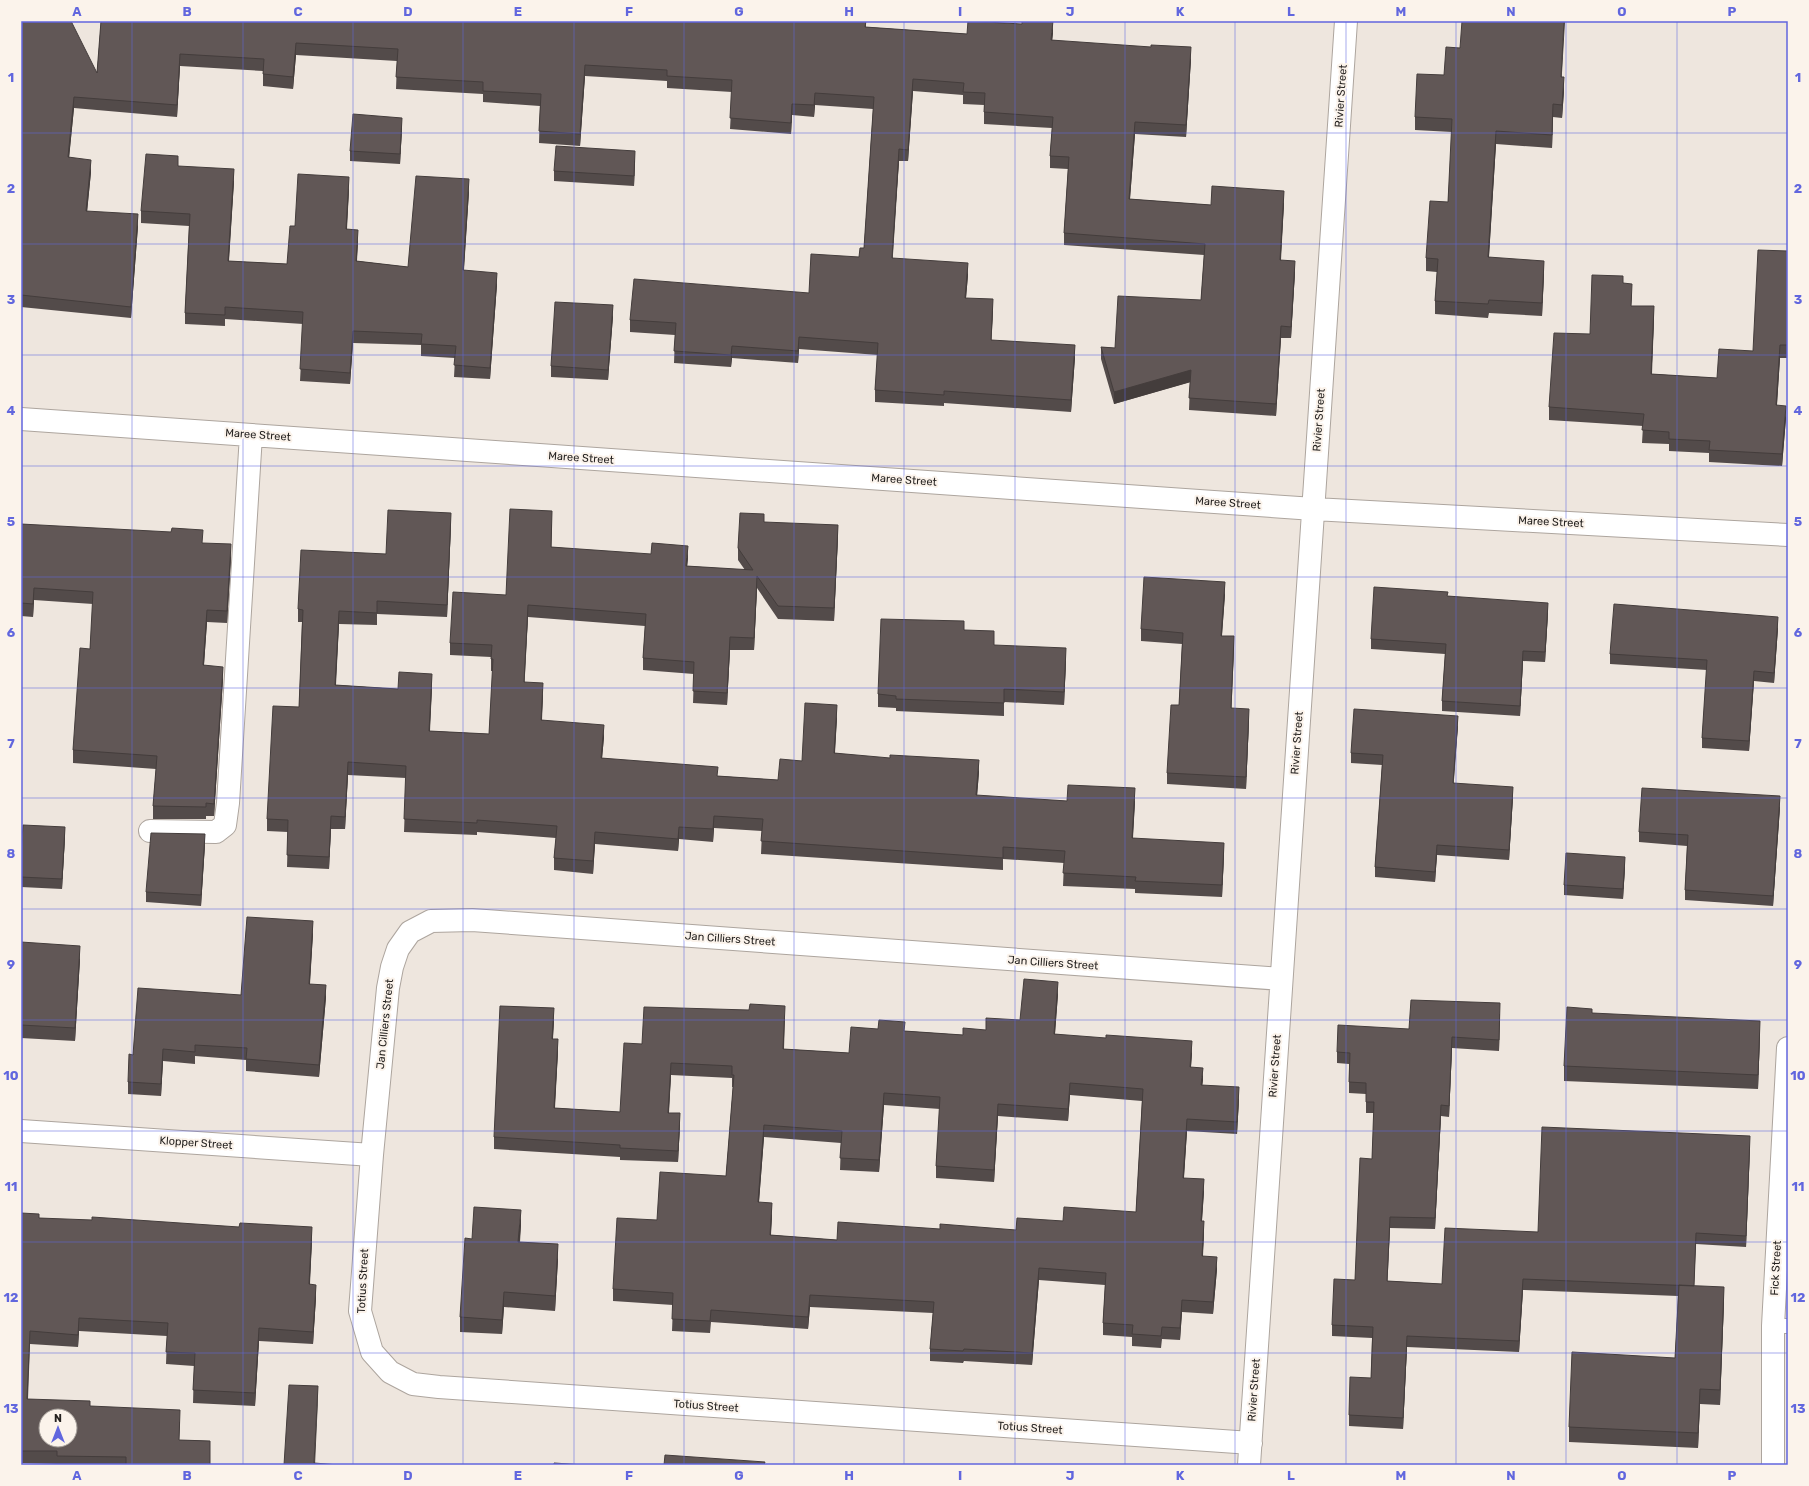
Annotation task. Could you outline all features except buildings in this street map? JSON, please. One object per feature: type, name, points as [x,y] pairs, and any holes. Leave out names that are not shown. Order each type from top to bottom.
[{"type":"street","name":"Rivier Street","points":[[1250,1465],[1281,979],[1346,21]]},
{"type":"street","name":"Maree Street","points":[[21,419],[1314,509],[1788,535]]},
{"type":"street","points":[[150,831],[216,832],[226,825],[251,434]]},
{"type":"street","name":"Jan Cilliers Street","points":[[372,1156],[388,988],[392,967],[398,949],[410,932],[431,921],[472,920],[1281,979]]},
{"type":"street","name":"Fick Street","points":[[1773,1465],[1780,1326],[1788,1048]]},
{"type":"street","name":"Klopper Street","points":[[21,1131],[372,1156]]},
{"type":"street","name":"Totius Street","points":[[372,1156],[360,1311],[372,1352],[390,1372],[414,1384],[439,1388],[1251,1443]]}]
